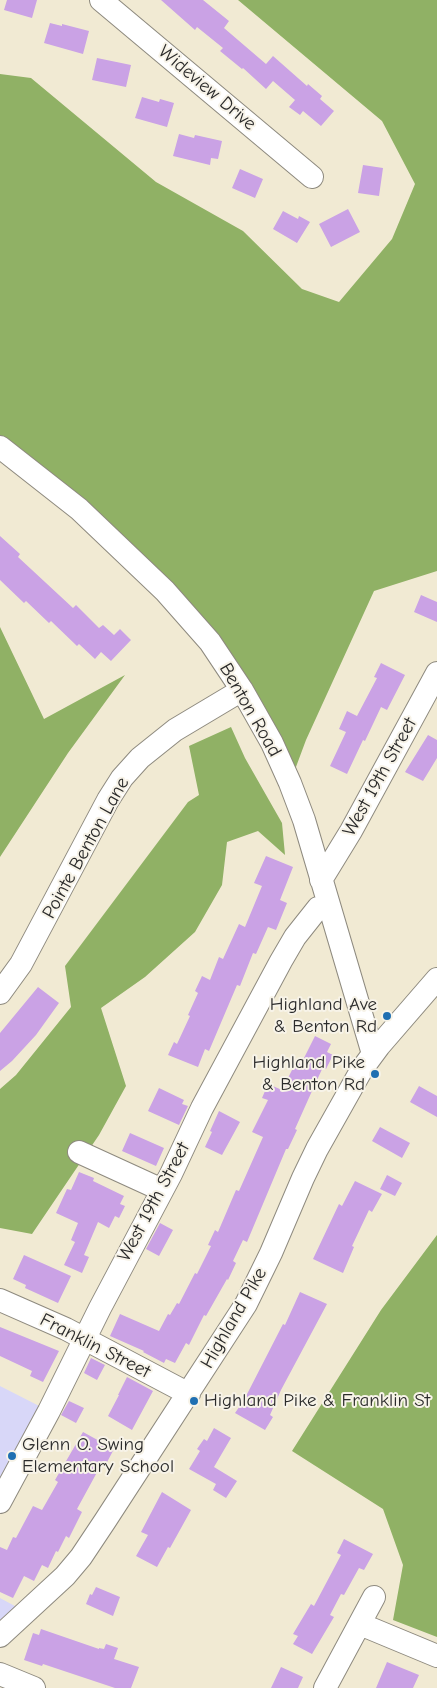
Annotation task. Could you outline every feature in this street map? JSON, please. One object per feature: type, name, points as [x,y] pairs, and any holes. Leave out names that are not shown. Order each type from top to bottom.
[{"type":"street","name":"Wideview Drive","points":[[101,0],[312,177]]},
{"type":"street","name":"Benton Road","points":[[0,447],[79,510],[165,591],[210,642],[242,690],[272,743],[304,820],[373,1054]]},
{"type":"street","name":"West 19th Street","points":[[321,880],[351,831],[437,673]]},
{"type":"street","name":"Pointe Benton Lane","points":[[0,993],[21,964],[108,800],[122,778],[140,758],[175,730],[242,690]]},
{"type":"street","name":"West 19th Street","points":[[0,1502],[86,1339],[202,1108],[281,961],[295,938],[318,908]]},
{"type":"street","name":"Highland Pike","points":[[0,1636],[64,1576],[81,1557],[246,1304],[317,1149],[362,1069],[437,979]]},
{"type":"street","points":[[79,1152],[162,1190]]},
{"type":"street","name":"Franklin Street","points":[[0,1300],[86,1339],[188,1394]]},
{"type":"street","points":[[325,1688],[374,1597]]},
{"type":"street","points":[[360,1624],[437,1656]]},
{"type":"street","points":[[0,1674],[34,1688]]},
{"type":"shaded area","name":"Glenn O. Swing Elementary School","points":[[0,1386],[49,1411],[0,1502]]},
{"type":"shaded area","points":[[0,1598],[26,1612],[0,1636]]},
{"type":"green space","points":[[238,0],[437,0],[437,571],[374,591],[306,740],[290,783],[210,642],[0,447],[0,74],[31,78],[156,182],[243,231],[302,289],[339,302],[392,239],[415,184],[382,121]]},
{"type":"green space","points":[[0,627],[44,719],[125,675],[68,753],[0,857]]},
{"type":"green space","points":[[231,727],[245,758],[282,823],[285,855],[258,831],[227,842],[222,885],[195,932],[145,977],[101,1008],[126,1086],[99,1135],[32,1234],[0,1228],[0,1089],[16,1075],[71,1007],[65,966],[188,802],[199,795],[189,746]]},
{"type":"green space","points":[[437,1235],[437,1637],[393,1620],[403,1565],[383,1509],[292,1451],[381,1310]]},
{"type":"building","points":[[7,0],[37,0],[32,18],[4,10]]},
{"type":"building","points":[[161,0],[203,0],[229,21],[224,28],[266,64],[273,56],[307,86],[308,84],[322,96],[320,99],[334,111],[321,126],[303,111],[300,115],[289,107],[295,100],[273,81],[266,89],[243,68],[220,51],[223,48],[197,27],[195,30]]},
{"type":"building","points":[[50,23],[89,31],[83,54],[44,43]]},
{"type":"building","points":[[97,58],[131,65],[126,87],[92,80]]},
{"type":"building","points":[[142,97],[159,102],[160,99],[174,103],[167,127],[135,118]]},
{"type":"building","points":[[179,134],[194,138],[195,135],[222,141],[218,159],[211,158],[210,165],[173,156]]},
{"type":"building","points":[[363,165],[383,168],[379,196],[358,193]]},
{"type":"building","points":[[240,169],[263,179],[255,198],[232,188]]},
{"type":"building","points":[[348,209],[360,232],[331,247],[319,224]]},
{"type":"building","points":[[283,211],[298,219],[299,216],[310,222],[297,243],[273,229]]},
{"type":"building","points":[[0,536],[20,554],[18,557],[73,608],[76,605],[99,628],[103,625],[114,635],[120,629],[131,640],[111,661],[101,652],[95,659],[79,644],[77,646],[51,621],[49,623],[26,601],[24,603],[0,580]]},
{"type":"building","points":[[421,595],[437,602],[437,622],[414,612]]},
{"type":"building","points":[[381,663],[405,675],[387,710],[381,707],[347,774],[330,766],[346,732],[339,729],[347,711],[357,716],[377,678],[374,677]]},
{"type":"building","points":[[428,735],[437,740],[437,758],[423,781],[405,772]]},
{"type":"building","points":[[266,856],[293,867],[280,900],[287,903],[276,930],[268,927],[256,954],[253,953],[240,986],[237,985],[209,1051],[205,1049],[198,1067],[168,1055],[174,1042],[177,1044],[190,1016],[188,1015],[198,993],[195,991],[202,976],[210,980],[219,957],[223,959],[239,924],[245,927],[262,886],[254,883]]},
{"type":"building","points":[[38,987],[59,1003],[36,1035],[0,1071],[0,1033]]},
{"type":"building","points":[[315,1036],[331,1044],[327,1052],[333,1055],[326,1069],[323,1067],[247,1242],[243,1240],[233,1261],[236,1263],[228,1280],[206,1316],[204,1315],[189,1345],[186,1343],[175,1363],[166,1359],[164,1363],[144,1351],[110,1336],[120,1314],[159,1331],[168,1314],[170,1315],[177,1303],[179,1304],[211,1246],[208,1245],[215,1230],[218,1232],[236,1190],[239,1191],[263,1137],[252,1132],[268,1100],[262,1098],[268,1084],[282,1090],[296,1062],[301,1064]]},
{"type":"building","points":[[419,1086],[437,1096],[437,1117],[410,1102]]},
{"type":"building","points":[[159,1088],[184,1100],[182,1104],[188,1106],[179,1125],[148,1111]]},
{"type":"building","points":[[219,1111],[240,1122],[222,1155],[205,1147]]},
{"type":"building","points":[[380,1127],[410,1143],[402,1158],[372,1141]]},
{"type":"building","points":[[130,1133],[164,1148],[156,1166],[122,1151]]},
{"type":"building","points":[[79,1172],[94,1178],[93,1181],[124,1196],[120,1204],[125,1206],[119,1218],[115,1216],[109,1228],[98,1222],[84,1255],[89,1257],[82,1273],[64,1265],[75,1242],[71,1240],[78,1223],[56,1213],[67,1189],[71,1190]]},
{"type":"building","points":[[387,1175],[402,1183],[395,1196],[380,1189]]},
{"type":"building","points":[[355,1181],[382,1194],[372,1212],[369,1210],[352,1246],[354,1247],[343,1273],[313,1259],[339,1204],[342,1206]]},
{"type":"building","points":[[160,1223],[173,1230],[159,1256],[146,1249]]},
{"type":"building","points":[[24,1255],[71,1276],[58,1303],[25,1288],[26,1285],[13,1279]]},
{"type":"building","points":[[300,1292],[327,1304],[281,1390],[270,1415],[273,1417],[265,1430],[235,1413],[244,1400],[283,1324],[285,1325]]},
{"type":"building","points":[[0,1327],[59,1351],[43,1382],[30,1376],[32,1371],[0,1356]]},
{"type":"building","points":[[91,1358],[105,1365],[97,1380],[84,1373]]},
{"type":"building","points":[[127,1377],[153,1391],[132,1430],[108,1416]]},
{"type":"building","points":[[69,1401],[84,1408],[76,1423],[61,1415]]},
{"type":"building","points":[[214,1428],[231,1438],[214,1467],[237,1481],[226,1498],[213,1490],[216,1484],[189,1469],[200,1451],[197,1449],[204,1439],[207,1441]]},
{"type":"building","points":[[83,1432],[114,1449],[105,1466],[101,1465],[77,1509],[82,1512],[69,1538],[66,1536],[48,1568],[42,1565],[34,1581],[24,1576],[13,1598],[0,1592],[0,1547],[7,1550],[13,1537],[16,1538],[33,1506],[42,1510],[58,1482],[55,1480]]},
{"type":"building","points":[[162,1492],[191,1510],[157,1567],[136,1556],[148,1535],[141,1532]]},
{"type":"building","points":[[344,1539],[373,1554],[364,1570],[359,1568],[344,1595],[341,1594],[330,1615],[334,1617],[312,1654],[293,1644],[298,1636],[293,1634],[311,1604],[314,1606],[341,1555],[337,1553]]},
{"type":"building","points":[[96,1587],[120,1597],[113,1616],[86,1604],[90,1594],[92,1595]]},
{"type":"building","points":[[41,1629],[99,1649],[104,1649],[106,1644],[118,1648],[114,1659],[139,1667],[131,1688],[115,1688],[43,1664],[42,1666],[24,1660],[33,1633],[39,1635]]},
{"type":"building","points":[[387,1662],[419,1675],[413,1688],[376,1688]]},
{"type":"building","points":[[281,1667],[303,1677],[298,1688],[271,1688]]},
{"type":"place","name":"Highland Ave & Benton Rd","points":[[387,1016]]},
{"type":"place","name":"Highland Pike & Benton Rd","points":[[375,1074]]},
{"type":"place","name":"Highland Pike & Franklin St","points":[[194,1401]]},
{"type":"place","name":"Glenn O. Swing Elementary School","points":[[12,1456]]}]
